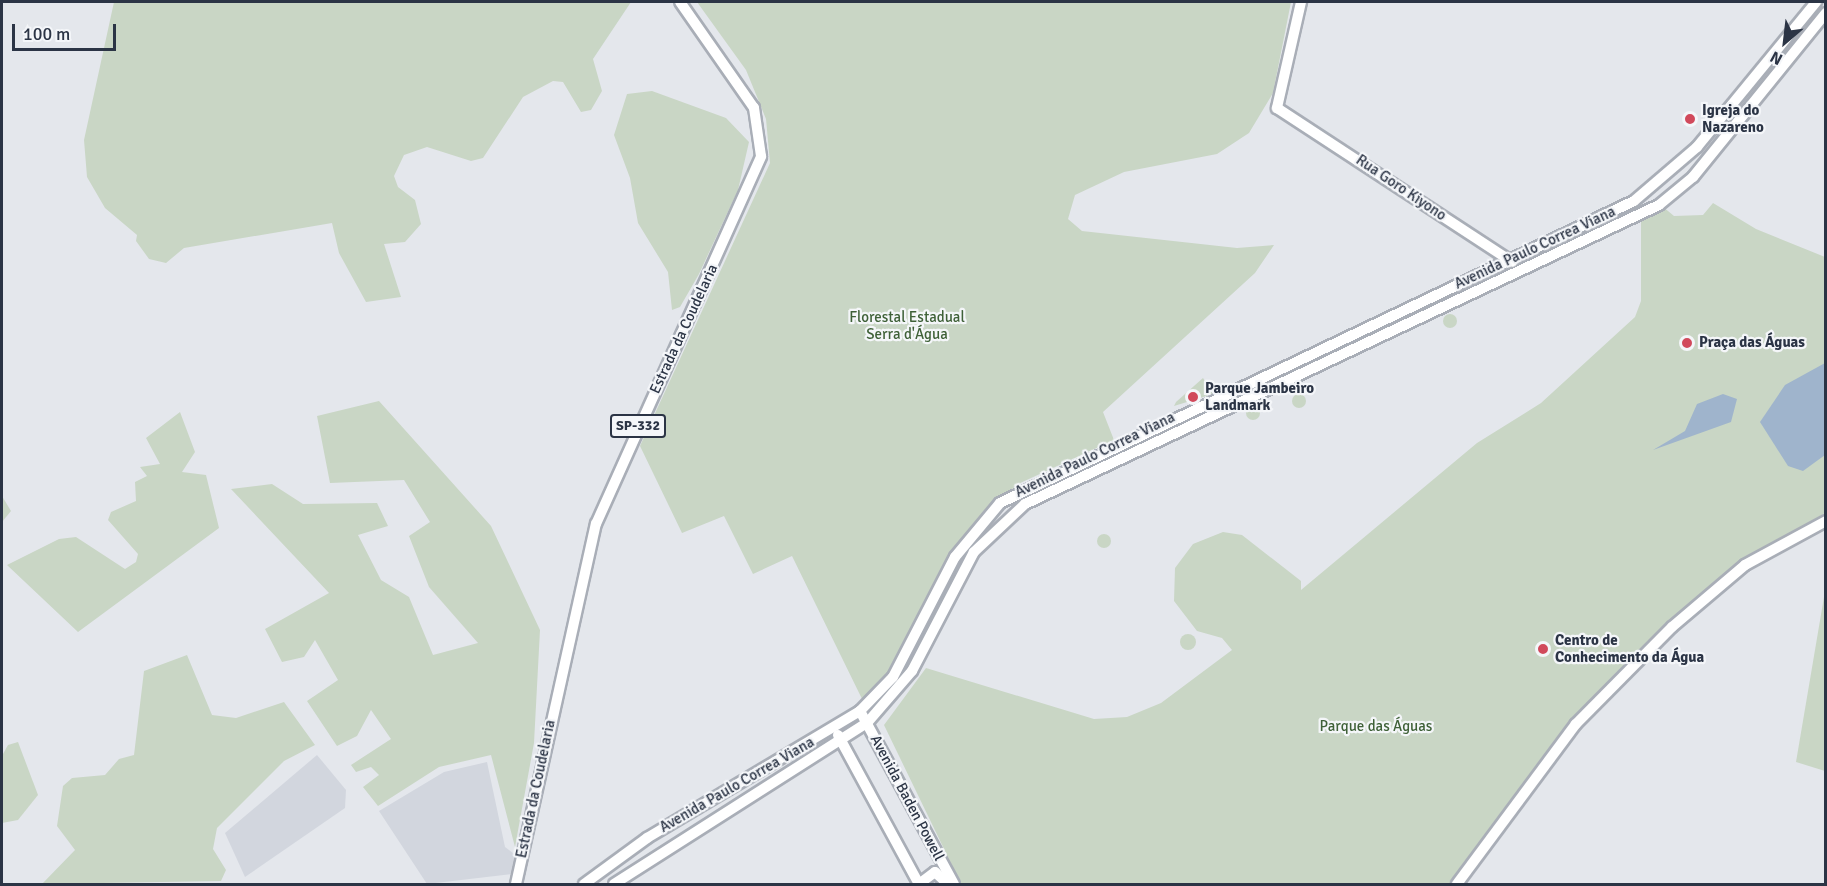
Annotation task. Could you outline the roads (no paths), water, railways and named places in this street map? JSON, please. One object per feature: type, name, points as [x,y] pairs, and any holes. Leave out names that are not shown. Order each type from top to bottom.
[{"type":"street","name":"Estrada da Coudelaria","points":[[516,885],[596,524],[761,156],[754,108],[680,2]]},
{"type":"street","name":"Rua Goro Kiyono","points":[[1301,2],[1277,108],[1511,258]]},
{"type":"street","name":"Avenida Paulo Correa Viana","points":[[584,885],[647,838],[860,711],[893,677],[955,556],[1000,503],[1223,394],[1634,201],[1665,179],[1816,2]]},
{"type":"street","points":[[614,885],[867,723],[901,689],[968,561],[1004,519],[1024,504],[1646,212],[1693,177],[1826,14]]},
{"type":"street","points":[[1511,258],[1517,273]]},
{"type":"street","points":[[1223,394],[1229,406]]},
{"type":"street","points":[[1457,885],[1576,724],[1672,627],[1745,565],[1826,521]]},
{"type":"street","name":"Avenida Baden Powell","points":[[860,711],[954,885]]},
{"type":"street","name":"Avenida Baden Powell","points":[[834,727],[919,885]]},
{"type":"street","points":[[919,885],[935,872],[948,885]]},
{"type":"water","points":[[1825,363],[1825,455],[1803,471],[1788,466],[1760,422],[1785,385]]},
{"type":"water","points":[[1723,394],[1737,399],[1731,422],[1653,450],[1685,431],[1697,404]]},
{"type":"place","name":"Igreja do Nazareno","points":[[1690,119]]},
{"type":"place","name":"Praça das Águas","points":[[1687,343]]},
{"type":"place","name":"Parque Jambeiro Landmark","points":[[1193,397]]},
{"type":"place","name":"Centro de Conhecimento da Água","points":[[1543,649]]},
{"type":"park label","name":"Florestal Estadual Serra d'Água","points":[[907,326]]},
{"type":"park label","name":"Parque das Águas","points":[[1376,727]]}]
